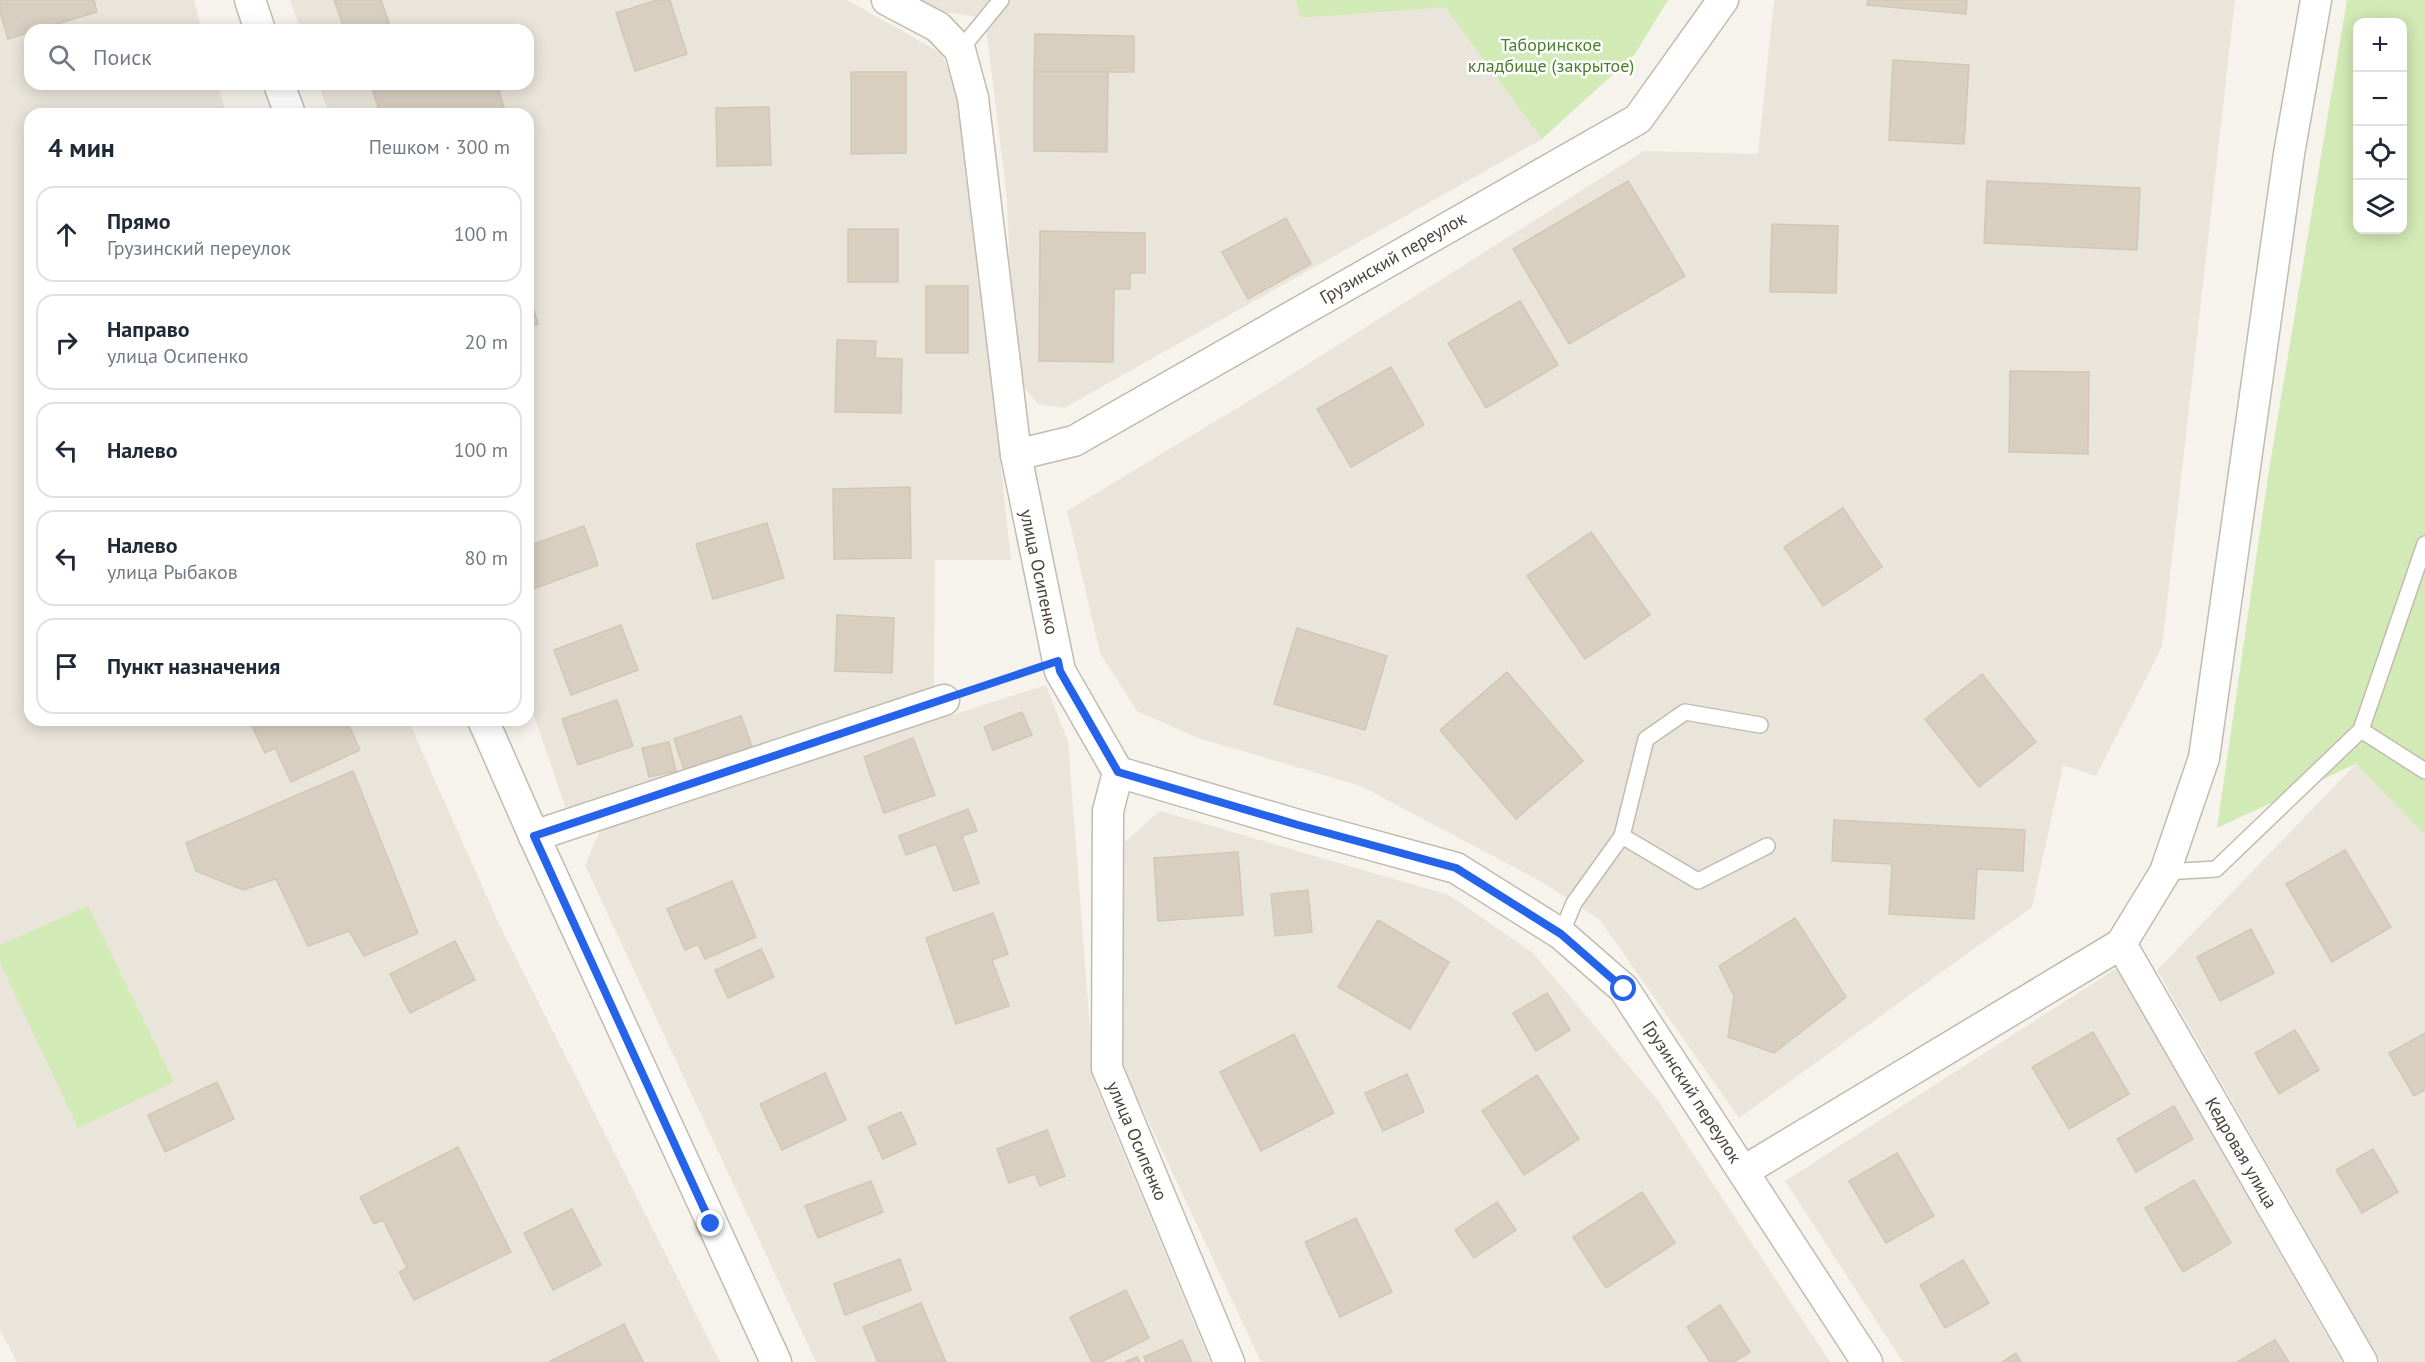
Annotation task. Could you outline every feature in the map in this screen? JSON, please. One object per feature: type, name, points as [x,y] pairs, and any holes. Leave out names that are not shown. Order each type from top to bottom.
[{"type":"street","points":[[250,0],[258,24]]},
{"type":"street","name":"улица Осипенко","points":[[887,0],[938,27],[960,50],[973,98],[1016,455],[1060,671],[1118,772],[1108,811],[1107,1068],[1229,1362]]},
{"type":"street","name":"Грузинский переулок","points":[[1016,455],[1074,441],[1638,119],[1723,0]]},
{"type":"street","points":[[1744,1171],[2121,944],[2165,872],[2204,758],[2289,154],[2316,0]]},
{"type":"street","points":[[281,90],[288,108]]},
{"type":"street","points":[[534,836],[944,700]]},
{"type":"street","points":[[486,726],[776,1362]]},
{"type":"street","name":"Грузинский переулок","points":[[1118,772],[1298,825],[1456,868],[1561,934],[1624,989],[1867,1362]]},
{"type":"street","name":"Кедровая улица","points":[[2121,944],[2362,1362]]},
{"type":"lane","points":[[960,50],[1001,0]]},
{"type":"lane","points":[[2165,872],[2216,869],[2361,730],[2425,544]]},
{"type":"lane","points":[[1561,934],[1574,903],[1622,836],[1646,739],[1685,712],[1760,724]]},
{"type":"lane","points":[[2361,730],[2425,771]]},
{"type":"lane","points":[[1622,836],[1698,881],[1767,846]]},
{"type":"path","points":[[944,700],[1058,661]]},
{"type":"shaded area","points":[[0,0],[194,0],[200,24],[24,24],[24,90],[220,90],[224,108],[24,108],[24,726],[411,726],[499,924],[720,1362],[17,1362],[0,1330]]},
{"type":"shaded area","points":[[290,0],[847,0],[941,53],[961,100],[1011,560],[935,560],[934,692],[568,815],[534,716],[534,108],[327,108],[321,90],[534,90],[534,24],[299,24]]},
{"type":"shaded area","points":[[913,0],[989,0],[979,17],[929,10]]},
{"type":"shaded area","points":[[1009,0],[1295,0],[1301,18],[1445,6],[1542,139],[1064,408],[1038,404],[1014,376],[1007,199],[986,27]]},
{"type":"shaded area","points":[[1774,0],[2235,0],[2162,647],[2096,776],[2063,765],[2032,907],[1739,1118],[1600,920],[1542,882],[1361,786],[1198,738],[1137,711],[1100,653],[1067,511],[1262,393],[1644,151],[1758,154]]},
{"type":"shaded area","points":[[1046,685],[1068,742],[1094,1082],[1210,1362],[816,1362],[585,865],[602,827]]},
{"type":"shaded area","points":[[2356,764],[2425,835],[2425,1362],[2381,1362],[2157,970]]},
{"type":"shaded area","points":[[1160,811],[1449,895],[1533,953],[1659,1102],[1830,1362],[1261,1362],[1117,1054],[1118,848]]},
{"type":"shaded area","points":[[2117,968],[2342,1362],[1903,1362],[1785,1181]]},
{"type":"green space","name":"Таборинское кладбище (закрытое)","points":[[1295,0],[1668,0],[1635,54],[1542,139],[1445,7],[1301,18]]},
{"type":"green space","points":[[2347,0],[2425,0],[2425,835],[2356,764],[2217,828],[2268,476]]},
{"type":"green space","points":[[88,906],[174,1082],[78,1128],[0,963],[0,945]]},
{"type":"building","points":[[0,0],[94,0],[97,12],[57,24],[24,24],[24,34],[8,39],[0,12]]},
{"type":"building","points":[[334,0],[381,0],[390,24],[343,24]]},
{"type":"building","points":[[657,0],[670,0],[687,54],[635,71],[616,13]]},
{"type":"building","points":[[1868,0],[1967,0],[1966,14],[1867,5]]},
{"type":"building","points":[[1035,34],[1134,36],[1134,72],[1034,72]]},
{"type":"building","points":[[1893,60],[1969,65],[1964,144],[1889,140]]},
{"type":"building","points":[[851,72],[906,72],[906,153],[851,154]]},
{"type":"building","points":[[1034,72],[1108,72],[1107,152],[1034,151]]},
{"type":"building","points":[[373,90],[499,90],[504,108],[378,108]]},
{"type":"building","points":[[769,107],[771,165],[717,166],[716,108]]},
{"type":"building","points":[[1628,181],[1685,276],[1569,344],[1513,249]]},
{"type":"building","points":[[1987,181],[2140,188],[2137,250],[1984,243]]},
{"type":"building","points":[[1286,218],[1311,264],[1248,299],[1222,252]]},
{"type":"building","points":[[1772,224],[1838,226],[1836,293],[1770,292]]},
{"type":"building","points":[[848,229],[898,229],[898,282],[848,282]]},
{"type":"building","points":[[1040,231],[1145,233],[1145,273],[1130,273],[1130,289],[1114,289],[1113,362],[1039,361]]},
{"type":"building","points":[[926,286],[968,286],[968,353],[926,353]]},
{"type":"building","points":[[1520,301],[1558,365],[1486,408],[1448,343]]},
{"type":"building","points":[[534,310],[538,324],[534,325]]},
{"type":"building","points":[[837,340],[876,341],[875,358],[902,359],[901,413],[835,412]]},
{"type":"building","points":[[1391,367],[1424,425],[1351,467],[1317,409]]},
{"type":"building","points":[[2010,371],[2089,372],[2088,454],[2009,452]]},
{"type":"building","points":[[910,487],[911,558],[834,559],[833,489]]},
{"type":"building","points":[[1843,508],[1882,567],[1823,606],[1784,547]]},
{"type":"building","points":[[767,523],[784,578],[713,599],[696,544]]},
{"type":"building","points":[[584,526],[598,565],[534,589],[534,544]]},
{"type":"building","points":[[1591,532],[1650,615],[1585,659],[1527,576]]},
{"type":"building","points":[[837,615],[894,618],[892,673],[835,671]]},
{"type":"building","points":[[621,625],[638,670],[571,695],[554,650]]},
{"type":"building","points":[[1297,628],[1387,656],[1365,730],[1274,704]]},
{"type":"building","points":[[1507,672],[1583,761],[1516,819],[1440,730]]},
{"type":"building","points":[[1982,674],[2036,742],[1979,787],[1925,719]]},
{"type":"building","points":[[617,700],[633,746],[578,765],[562,719]]},
{"type":"building","points":[[1022,712],[1032,735],[993,750],[984,727]]},
{"type":"building","points":[[741,716],[753,749],[685,773],[674,739]]},
{"type":"building","points":[[252,726],[349,726],[360,750],[291,782],[275,748],[265,753]]},
{"type":"building","points":[[913,738],[935,795],[884,813],[864,757]]},
{"type":"building","points":[[669,742],[676,771],[649,777],[642,748]]},
{"type":"building","points":[[353,771],[418,933],[364,956],[349,931],[308,946],[276,879],[243,890],[196,871],[186,843]]},
{"type":"building","points":[[968,809],[977,831],[962,836],[979,883],[954,891],[936,844],[906,855],[899,836]]},
{"type":"building","points":[[1834,820],[2025,830],[2023,871],[1977,869],[1974,919],[1889,914],[1892,864],[1832,861]]},
{"type":"building","points":[[2345,850],[2391,927],[2332,962],[2286,884]]},
{"type":"building","points":[[1238,852],[1243,915],[1158,921],[1154,858]]},
{"type":"building","points":[[732,881],[756,937],[705,959],[698,944],[685,950],[667,909]]},
{"type":"building","points":[[1308,890],[1312,932],[1275,936],[1271,894]]},
{"type":"building","points":[[993,913],[1008,954],[992,960],[1009,1006],[956,1024],[926,938]]},
{"type":"building","points":[[1795,918],[1846,997],[1774,1053],[1728,1037],[1734,996],[1719,966]]},
{"type":"building","points":[[1378,920],[1449,962],[1410,1029],[1338,987]]},
{"type":"building","points":[[2251,929],[2274,973],[2220,1001],[2197,957]]},
{"type":"building","points":[[455,941],[475,980],[410,1013],[390,974]]},
{"type":"building","points":[[761,949],[774,977],[728,998],[715,970]]},
{"type":"building","points":[[1547,993],[1570,1030],[1536,1051],[1513,1013]]},
{"type":"building","points":[[2295,1030],[2319,1070],[2279,1094],[2255,1053]]},
{"type":"building","points":[[2093,1032],[2129,1094],[2069,1129],[2032,1067]]},
{"type":"building","points":[[2425,1033],[2425,1090],[2414,1096],[2389,1053]]},
{"type":"building","points":[[1294,1034],[1334,1113],[1261,1151],[1220,1072]]},
{"type":"building","points":[[825,1073],[846,1120],[782,1150],[760,1104]]},
{"type":"building","points":[[1407,1074],[1424,1112],[1383,1131],[1365,1093]]},
{"type":"building","points":[[1537,1075],[1579,1139],[1524,1175],[1482,1111]]},
{"type":"building","points":[[217,1082],[234,1119],[165,1152],[148,1115]]},
{"type":"building","points":[[2174,1106],[2193,1139],[2136,1172],[2117,1139]]},
{"type":"building","points":[[901,1112],[916,1144],[883,1159],[868,1127]]},
{"type":"building","points":[[1047,1130],[1065,1176],[1040,1186],[1035,1174],[1009,1183],[997,1149]]},
{"type":"building","points":[[458,1147],[511,1252],[414,1300],[399,1272],[407,1268],[383,1220],[374,1224],[360,1197]]},
{"type":"building","points":[[2373,1149],[2398,1192],[2362,1213],[2336,1170]]},
{"type":"building","points":[[1897,1153],[1934,1216],[1886,1243],[1849,1181]]},
{"type":"building","points":[[2194,1180],[2231,1243],[2183,1272],[2145,1208]]},
{"type":"building","points":[[871,1181],[883,1212],[818,1238],[805,1206]]},
{"type":"building","points":[[1642,1192],[1675,1243],[1606,1288],[1573,1237]]},
{"type":"building","points":[[1497,1202],[1516,1230],[1474,1258],[1455,1230]]},
{"type":"building","points":[[572,1209],[601,1265],[553,1290],[524,1233]]},
{"type":"building","points":[[1356,1218],[1392,1292],[1340,1317],[1305,1242]]},
{"type":"building","points":[[900,1259],[911,1290],[845,1315],[834,1284]]},
{"type":"building","points":[[1963,1260],[1989,1303],[1945,1328],[1920,1285]]},
{"type":"building","points":[[1126,1290],[1149,1338],[1101,1362],[1092,1362],[1070,1317]]},
{"type":"building","points":[[921,1303],[946,1362],[878,1362],[863,1327]]},
{"type":"building","points":[[1720,1305],[1750,1352],[1734,1362],[1710,1362],[1687,1327]]},
{"type":"building","points":[[624,1324],[643,1362],[549,1362]]},
{"type":"building","points":[[1182,1340],[1192,1362],[1146,1362],[1144,1357]]},
{"type":"building","points":[[2275,1340],[2289,1362],[2237,1362]]},
{"type":"building","points":[[2016,1353],[2021,1362],[2002,1362]]},
{"type":"building","points":[[1137,1357],[1140,1362],[1125,1362]]},
{"type":"route","points":[[711,1224],[534,836],[1058,661],[1060,671],[1118,772],[1298,825],[1456,868],[1561,934],[1624,989]]}]
